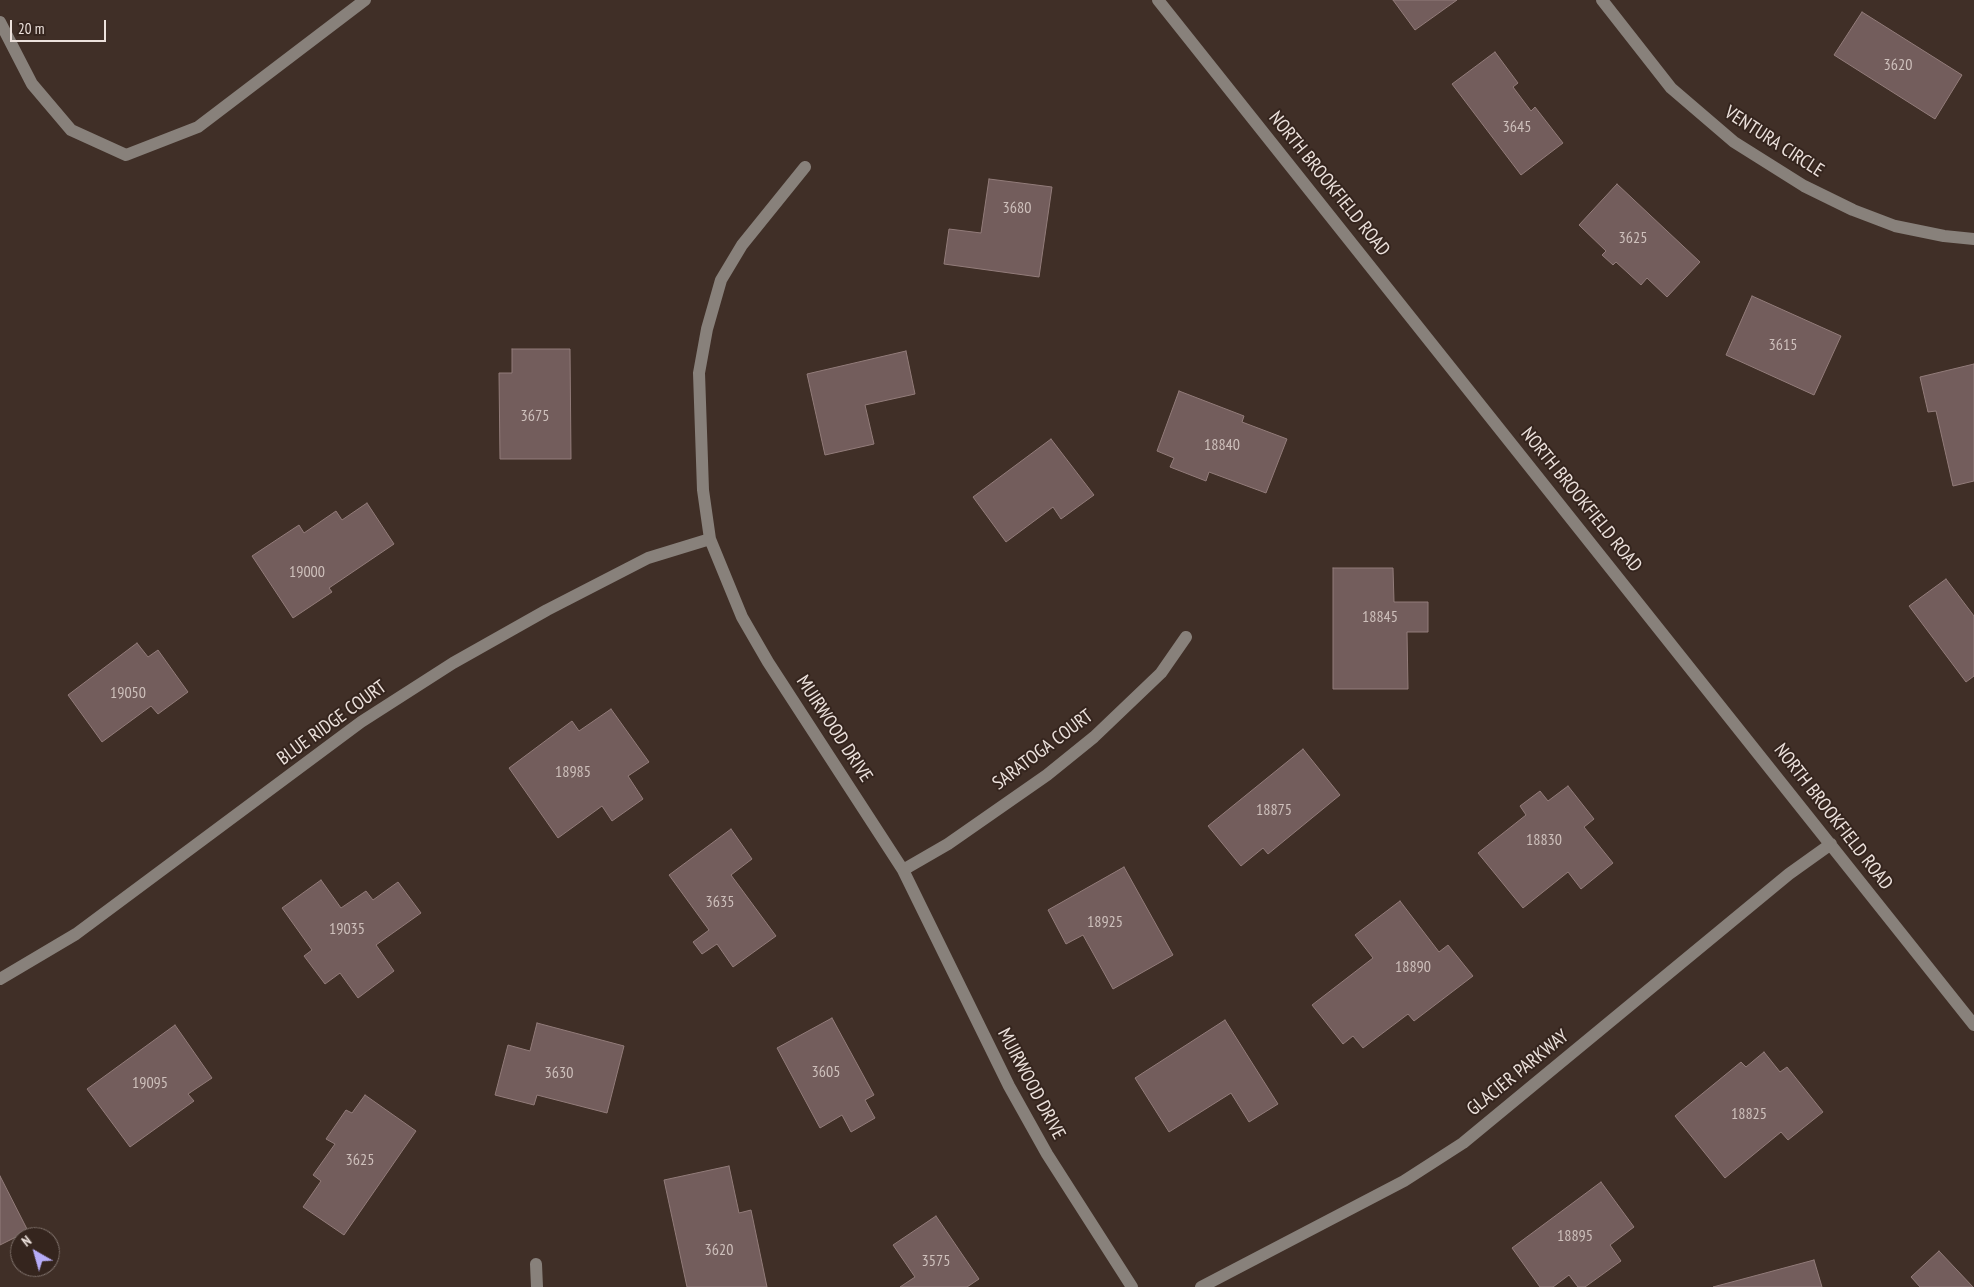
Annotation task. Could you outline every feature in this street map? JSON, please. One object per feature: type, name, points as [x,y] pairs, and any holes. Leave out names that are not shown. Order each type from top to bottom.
[{"type":"street","points":[[0,22],[32,84],[71,130],[126,155],[198,127],[365,0]]},
{"type":"street","name":"NORTH BROOKFIELD ROAD","points":[[1158,0],[1974,1024]]},
{"type":"street","name":"VENTURA CIRCLE","points":[[1602,0],[1671,88],[1734,142],[1804,186],[1853,210],[1895,226],[1944,236],[1974,239]]},
{"type":"street","name":"MUIRWOOD DRIVE","points":[[805,167],[742,245],[721,280],[707,329],[699,373],[703,490],[710,539],[742,617],[768,662],[903,870],[1009,1086],[1048,1154],[1132,1287]]},
{"type":"street","name":"BLUE RIDGE COURT","points":[[0,979],[76,934],[361,722],[452,663],[547,610],[648,558],[710,539]]},
{"type":"street","name":"SARATOGA COURT","points":[[903,870],[948,844],[1047,775],[1094,737],[1161,673],[1186,637]]},
{"type":"street","name":"GLACIER PARKWAY","points":[[1201,1287],[1404,1182],[1463,1143],[1789,874],[1831,844]]},
{"type":"street","points":[[536,1264],[537,1287]]},
{"type":"building","points":[[1393,0],[1457,0],[1415,30]]},
{"type":"building","points":[[1862,12],[1962,75],[1935,119],[1834,55]]},
{"type":"building","points":[[1495,52],[1518,83],[1513,87],[1531,111],[1535,107],[1563,143],[1521,175],[1452,84]]},
{"type":"building","points":[[989,179],[1052,187],[1039,277],[944,264],[949,229],[981,233]]},
{"type":"building","points":[[1617,184],[1700,262],[1667,297],[1647,278],[1641,285],[1616,262],[1613,265],[1602,255],[1606,251],[1579,225]]},
{"type":"building","points":[[1752,296],[1841,336],[1814,395],[1726,355]]},
{"type":"building","points":[[512,349],[570,349],[571,459],[500,459],[499,373],[512,373]]},
{"type":"building","points":[[906,351],[915,394],[865,405],[874,444],[825,455],[807,374]]},
{"type":"building","points":[[1974,364],[1974,481],[1953,486],[1936,411],[1928,412],[1920,377]]},
{"type":"building","points":[[1179,391],[1244,416],[1242,422],[1287,439],[1266,493],[1209,472],[1206,481],[1170,467],[1174,458],[1157,451]]},
{"type":"building","points":[[1051,439],[1094,495],[1061,519],[1053,507],[1006,542],[973,497]]},
{"type":"building","points":[[367,503],[394,544],[329,588],[332,592],[293,618],[252,556],[299,525],[304,533],[336,511],[342,520]]},
{"type":"building","points":[[1333,568],[1393,568],[1394,602],[1428,602],[1428,632],[1407,632],[1408,689],[1333,689]]},
{"type":"building","points":[[1946,579],[1974,616],[1974,676],[1966,682],[1909,606]]},
{"type":"building","points":[[137,643],[148,657],[158,650],[188,692],[158,714],[151,706],[102,742],[68,695]]},
{"type":"building","points":[[611,709],[649,762],[628,776],[643,799],[612,821],[602,806],[558,838],[509,768],[572,721],[579,731]]},
{"type":"building","points":[[1303,749],[1340,795],[1268,854],[1263,848],[1241,866],[1208,826]]},
{"type":"building","points":[[1568,786],[1594,819],[1584,827],[1613,863],[1581,889],[1568,872],[1523,908],[1478,853],[1526,815],[1520,806],[1540,791],[1548,801]]},
{"type":"building","points":[[731,829],[752,859],[731,875],[776,936],[733,967],[717,944],[702,954],[693,942],[709,930],[669,875]]},
{"type":"building","points":[[1124,867],[1173,955],[1113,989],[1083,935],[1066,944],[1048,910]]},
{"type":"building","points":[[321,880],[341,908],[366,891],[373,900],[398,882],[421,913],[376,945],[394,971],[358,998],[340,973],[325,984],[304,956],[312,950],[282,908]]},
{"type":"building","points":[[1400,901],[1439,952],[1448,945],[1473,976],[1414,1021],[1408,1014],[1363,1048],[1353,1036],[1343,1044],[1312,1005],[1373,958],[1355,935]]},
{"type":"building","points":[[832,1018],[874,1095],[865,1100],[875,1118],[851,1132],[842,1115],[820,1128],[777,1048]]},
{"type":"building","points":[[1225,1020],[1278,1104],[1249,1122],[1231,1093],[1169,1132],[1135,1078]]},
{"type":"building","points":[[537,1023],[624,1046],[607,1113],[537,1095],[534,1105],[495,1095],[508,1045],[530,1051]]},
{"type":"building","points":[[175,1025],[212,1078],[188,1094],[194,1101],[130,1147],[87,1089]]},
{"type":"building","points":[[1764,1052],[1780,1072],[1787,1067],[1823,1112],[1788,1140],[1781,1132],[1725,1178],[1675,1116],[1741,1062],[1746,1067]]},
{"type":"building","points":[[365,1095],[416,1131],[344,1235],[303,1207],[321,1181],[313,1175],[335,1144],[326,1139],[346,1110],[352,1113]]},
{"type":"building","points":[[729,1166],[739,1213],[751,1210],[767,1287],[687,1287],[664,1180]]},
{"type":"building","points":[[0,1176],[26,1227],[10,1227],[10,1240],[0,1245]]},
{"type":"building","points":[[1601,1182],[1634,1227],[1610,1245],[1621,1261],[1585,1287],[1578,1287],[1569,1275],[1553,1287],[1540,1287],[1512,1248]]},
{"type":"building","points":[[936,1216],[979,1279],[967,1287],[900,1287],[915,1277],[893,1245]]},
{"type":"building","points":[[1939,1251],[1973,1287],[1920,1287],[1911,1277]]},
{"type":"building","points":[[1814,1260],[1822,1287],[1713,1287]]}]
